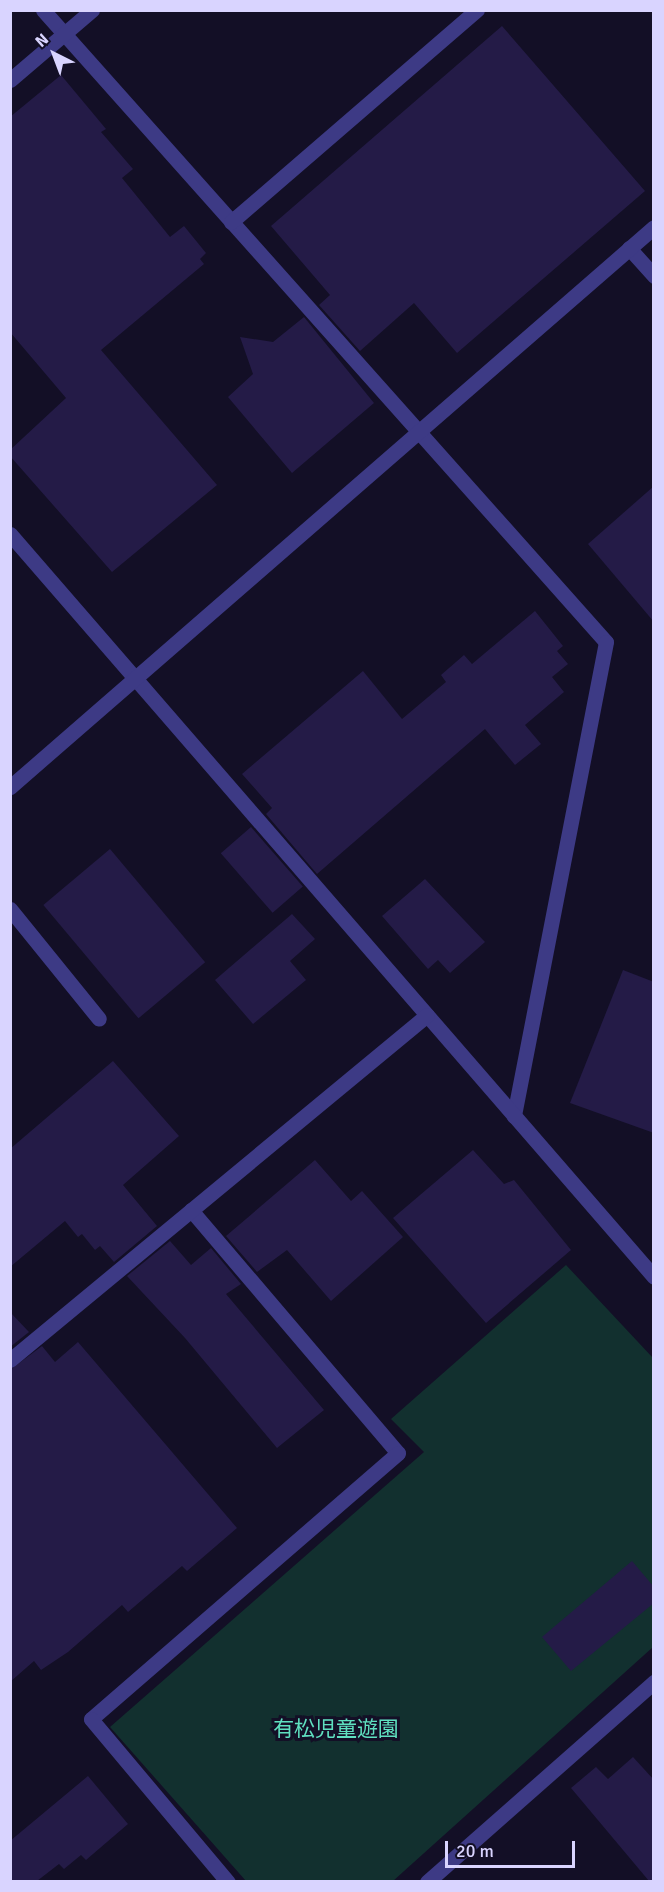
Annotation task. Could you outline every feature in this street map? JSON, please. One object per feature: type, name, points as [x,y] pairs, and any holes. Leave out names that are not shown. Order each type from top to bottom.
[{"type":"street","points":[[43,10],[606,642],[514,1116]]},
{"type":"street","points":[[10,80],[92,10]]},
{"type":"street","points":[[231,222],[477,10]]},
{"type":"street","points":[[10,787],[136,680],[419,430],[654,227]]},
{"type":"street","points":[[629,248],[654,276]]},
{"type":"street","points":[[10,534],[654,1277]]},
{"type":"street","points":[[10,909],[99,1019]]},
{"type":"street","points":[[10,1360],[427,1016]]},
{"type":"street","points":[[191,1210],[398,1453],[91,1719],[228,1881]]},
{"type":"street","points":[[428,1881],[654,1682]]},
{"type":"green space","name":"有松児童遊園","points":[[566,1265],[653,1358],[653,1647],[393,1881],[246,1881],[110,1727],[424,1452],[391,1419]]},
{"type":"building","points":[[502,26],[645,191],[457,353],[414,303],[360,351],[319,305],[330,295],[271,226]]},
{"type":"building","points":[[61,75],[106,129],[101,132],[133,169],[122,178],[170,237],[184,226],[206,253],[200,259],[204,264],[101,350],[217,485],[112,572],[10,456],[10,450],[66,398],[10,332],[10,117]]},
{"type":"building","points":[[304,317],[374,403],[292,473],[228,397],[253,374],[240,337],[273,342]]},
{"type":"building","points":[[654,486],[654,622],[588,544]]},
{"type":"building","points":[[535,611],[563,646],[557,651],[568,664],[552,677],[564,692],[525,725],[541,744],[515,765],[485,729],[317,874],[266,814],[272,808],[242,774],[363,671],[402,719],[446,682],[441,675],[464,655],[472,664]]},
{"type":"building","points":[[251,827],[303,887],[273,913],[221,853]]},
{"type":"building","points":[[110,849],[205,962],[138,1018],[43,905]]},
{"type":"building","points":[[425,879],[485,942],[450,973],[438,960],[428,969],[382,916]]},
{"type":"building","points":[[292,914],[315,939],[290,961],[306,980],[253,1024],[215,980]]},
{"type":"building","points":[[623,970],[654,982],[654,1133],[570,1103]]},
{"type":"building","points":[[113,1061],[179,1136],[123,1185],[157,1226],[114,1262],[100,1246],[95,1250],[82,1234],[78,1237],[65,1221],[10,1267],[10,1149]]},
{"type":"building","points":[[473,1150],[504,1184],[514,1180],[571,1250],[486,1323],[393,1218]]},
{"type":"building","points":[[315,1160],[351,1201],[362,1191],[403,1237],[331,1301],[287,1250],[257,1272],[226,1236]]},
{"type":"building","points":[[170,1241],[191,1265],[211,1248],[241,1284],[226,1294],[324,1410],[277,1448],[185,1338],[127,1276]]},
{"type":"building","points":[[10,1312],[29,1332],[10,1347]]},
{"type":"building","points":[[78,1342],[237,1528],[187,1571],[182,1566],[128,1612],[122,1605],[68,1652],[41,1670],[34,1661],[10,1682],[10,1370],[42,1346],[55,1362]]},
{"type":"building","points":[[632,1561],[654,1587],[654,1603],[571,1671],[542,1637]]},
{"type":"building","points":[[633,1757],[654,1780],[654,1881],[649,1881],[571,1788],[596,1767],[608,1779]]},
{"type":"building","points":[[88,1776],[128,1824],[86,1860],[81,1855],[64,1869],[59,1864],[37,1881],[10,1881],[10,1841]]}]
